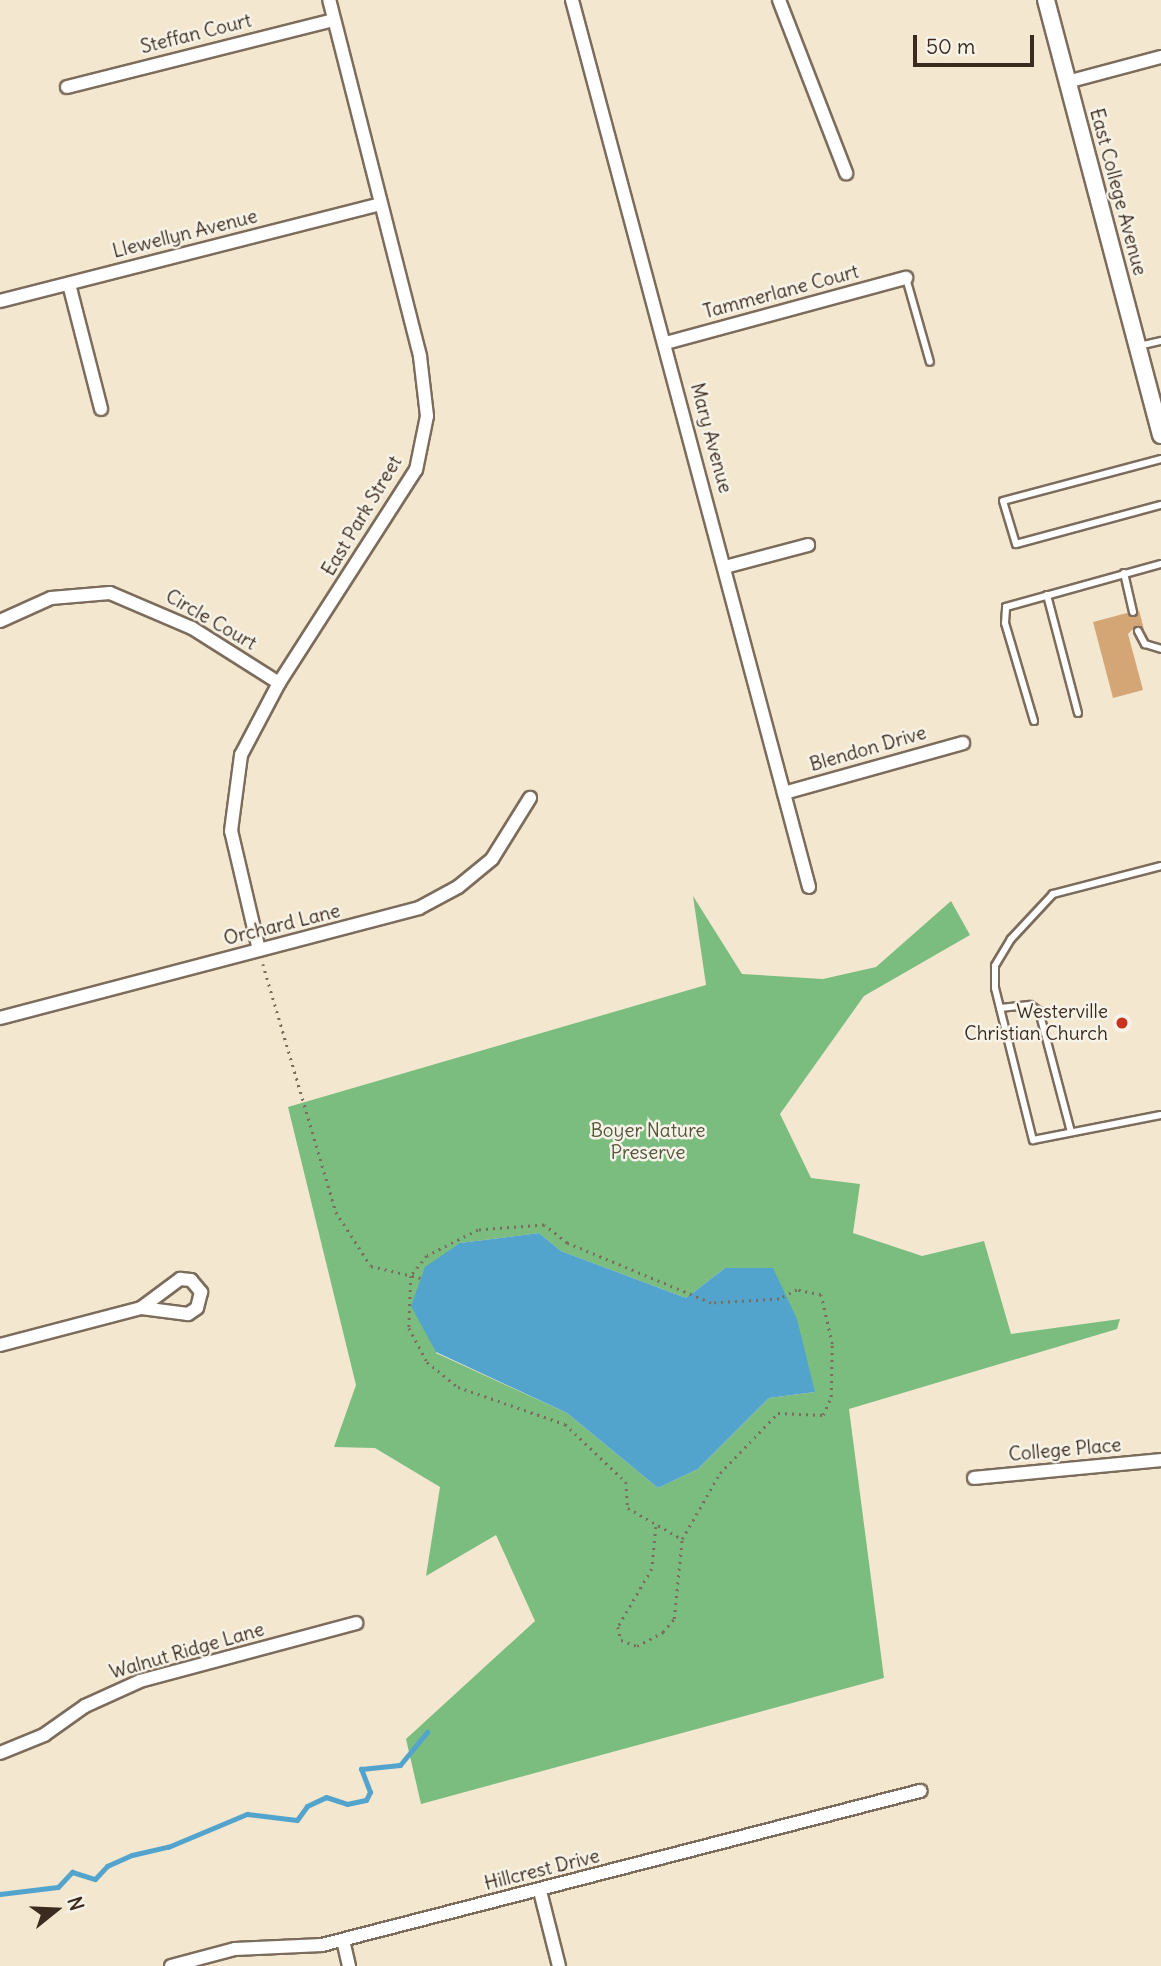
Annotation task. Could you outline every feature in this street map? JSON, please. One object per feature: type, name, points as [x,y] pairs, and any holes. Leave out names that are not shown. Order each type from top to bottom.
[{"type":"street","name":"East Park Street","points":[[259,950],[234,853],[233,803],[241,755],[279,683],[416,470],[426,436],[424,376],[329,0]]},
{"type":"street","name":"Mary Avenue","points":[[572,0],[666,343],[809,887]]},
{"type":"street","points":[[779,0],[846,173]]},
{"type":"street","name":"East College Avenue","points":[[1046,0],[1161,435]]},
{"type":"street","name":"Steffan Court","points":[[67,88],[334,20]]},
{"type":"street","points":[[1067,82],[1161,57]]},
{"type":"street","name":"Llewellyn Avenue","points":[[0,301],[380,204]]},
{"type":"street","name":"Tammerlane Court","points":[[666,343],[906,278]]},
{"type":"street","points":[[69,284],[101,409]]},
{"type":"street","points":[[725,566],[807,544]]},
{"type":"street","name":"Circle Court","points":[[0,621],[51,598],[110,593],[192,628],[279,683]]},
{"type":"street","name":"Blendon Drive","points":[[784,793],[963,743]]},
{"type":"street","name":"Orchard Lane","points":[[0,1018],[418,908],[458,887],[492,859],[530,798]]},
{"type":"street","points":[[0,1345],[141,1308]]},
{"type":"street","name":"College Place","points":[[974,1478],[1161,1460]]},
{"type":"street","name":"Walnut Ridge Lane","points":[[0,1753],[44,1735],[85,1706],[140,1681],[356,1623]]},
{"type":"street","name":"Hillcrest Drive","points":[[171,1966],[235,1949],[343,1940],[920,1791]]},
{"type":"street","points":[[540,1891],[559,1966]]},
{"type":"street","points":[[343,1940],[349,1966]]},
{"type":"lane","points":[[906,278],[930,362]]},
{"type":"lane","points":[[1138,347],[1161,341]]},
{"type":"lane","points":[[1161,458],[1003,502],[1016,544],[1161,505]]},
{"type":"lane","points":[[1034,721],[1005,623],[1006,607],[1161,564]]},
{"type":"lane","points":[[1124,573],[1133,612]]},
{"type":"lane","points":[[1047,594],[1078,713]]},
{"type":"lane","points":[[1138,631],[1145,644],[1161,649]]},
{"type":"lane","points":[[1161,866],[1053,894],[1011,939],[995,966],[1000,1008],[1033,1140],[1161,1115]]},
{"type":"lane","points":[[1000,1008],[1030,1005],[1038,1011],[1071,1132]]},
{"type":"path","points":[[259,950],[336,1212],[371,1266],[421,1278]]},
{"type":"path","points":[[656,1527],[652,1569],[618,1626],[621,1640],[637,1646],[663,1632],[674,1619],[682,1538],[720,1473],[778,1413],[823,1415],[831,1397],[832,1344],[821,1295],[797,1290],[779,1299],[711,1303],[567,1243],[544,1224],[478,1230],[427,1256],[411,1276],[410,1328],[427,1362],[458,1387],[565,1424],[626,1482],[628,1508],[682,1538]]},
{"type":"green space","name":"Boyer Nature Preserve","points":[[693,896],[742,974],[823,979],[876,967],[951,901],[970,935],[864,996],[780,1114],[811,1178],[860,1184],[853,1233],[922,1256],[984,1241],[1011,1334],[1120,1319],[1117,1329],[849,1409],[884,1678],[421,1804],[406,1739],[535,1621],[496,1535],[426,1576],[440,1487],[375,1448],[334,1447],[356,1385],[288,1107],[706,985]],"holes":[[[539,1233],[561,1251],[686,1298],[725,1268],[815,1392],[769,1398],[698,1469],[658,1488],[567,1413],[436,1353],[460,1243]]]},
{"type":"water","points":[[539,1233],[561,1251],[686,1298],[725,1268],[773,1268],[797,1319],[815,1392],[769,1398],[698,1469],[658,1488],[567,1413],[436,1352],[411,1306],[425,1267],[460,1243]]},
{"type":"building","points":[[1139,610],[1144,630],[1136,626],[1128,634],[1143,690],[1113,698],[1093,622],[1127,613],[1135,617]]},
{"type":"waterway","points":[[0,1894],[58,1887],[72,1872],[95,1879],[107,1866],[132,1855],[168,1847],[247,1814],[297,1820],[307,1806],[326,1797],[347,1804],[366,1800],[370,1792],[361,1769],[400,1765],[427,1732]]},
{"type":"place","name":"Westerville Christian Church","points":[[1122,1023]]}]
